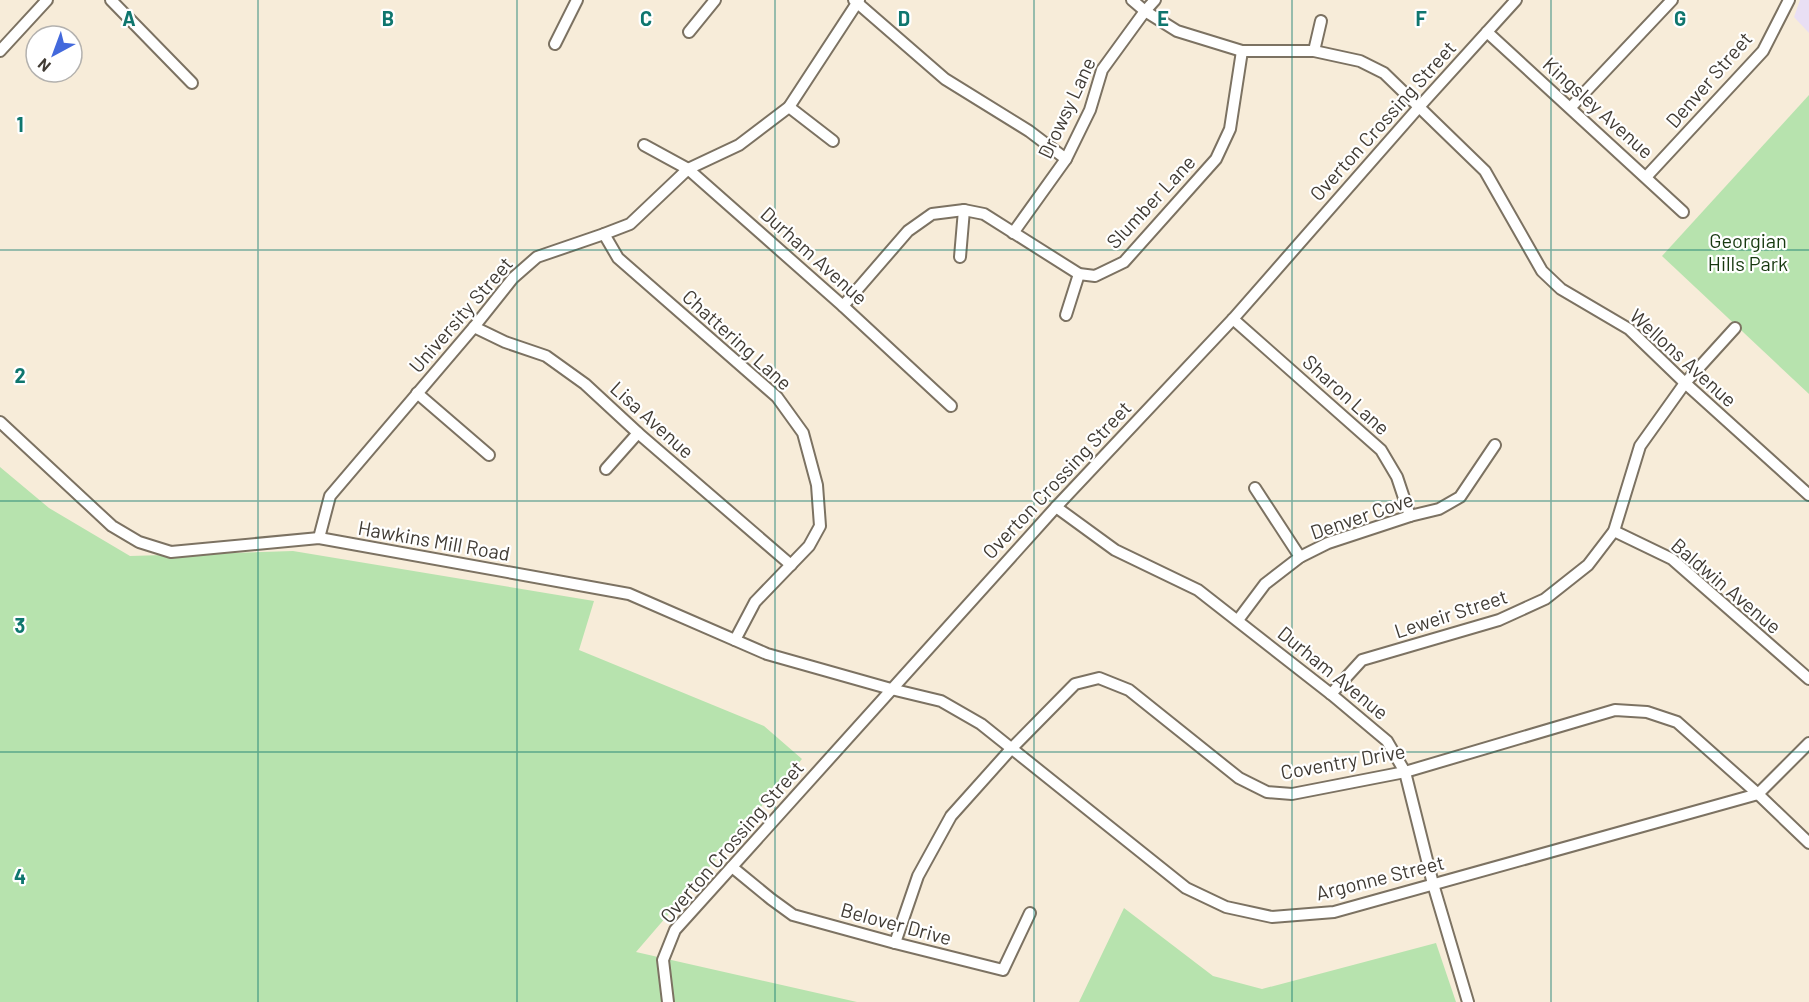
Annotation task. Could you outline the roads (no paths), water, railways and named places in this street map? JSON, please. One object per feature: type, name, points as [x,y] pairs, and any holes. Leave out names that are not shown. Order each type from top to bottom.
[{"type":"street","points":[[0,51],[47,0]]},
{"type":"street","points":[[111,0],[192,83]]},
{"type":"street","points":[[555,44],[577,0]]},
{"type":"street","points":[[689,32],[715,0]]},
{"type":"street","name":"Wellons Avenue","points":[[1132,0],[1177,31],[1242,51],[1314,51],[1360,61],[1384,73],[1485,171],[1542,271],[1561,289],[1629,329],[1809,495]]},
{"type":"street","name":"Drowsy Lane","points":[[1013,232],[1066,159],[1090,110],[1102,70],[1155,0]]},
{"type":"street","name":"Overton Crossing Street","points":[[668,1002],[663,960],[675,930],[1056,507],[1233,319],[1419,106],[1516,0]]},
{"type":"street","points":[[1571,107],[1672,0]]},
{"type":"street","name":"Denver Street","points":[[1647,176],[1763,51],[1789,0]]},
{"type":"street","points":[[856,1],[945,79],[1029,131],[1066,159]]},
{"type":"street","name":"University Street","points":[[320,538],[330,496],[513,278],[537,257],[630,224],[688,169],[739,146],[789,106],[856,1]]},
{"type":"street","points":[[1314,51],[1321,21]]},
{"type":"street","name":"Kingsley Avenue","points":[[1487,32],[1647,176],[1683,212]]},
{"type":"street","name":"Slumber Lane","points":[[1079,274],[1095,276],[1124,262],[1216,159],[1230,129],[1242,51]]},
{"type":"street","points":[[789,106],[833,141]]},
{"type":"street","name":"Durham Avenue","points":[[644,146],[688,169],[843,306],[951,406]]},
{"type":"street","points":[[843,306],[908,231],[932,214],[964,210],[984,214],[1079,274],[1066,315]]},
{"type":"street","points":[[960,257],[964,210]]},
{"type":"street","name":"Chattering Lane","points":[[604,234],[618,258],[777,398],[803,433],[817,485],[820,526],[808,546],[791,566],[755,602],[735,640]]},
{"type":"street","name":"Sharon Lane","points":[[1233,319],[1381,450],[1397,477],[1410,516]]},
{"type":"street","name":"Lisa Avenue","points":[[474,327],[505,342],[546,357],[585,384],[791,566]]},
{"type":"street","name":"Leweir Street","points":[[1331,694],[1362,660],[1499,620],[1545,599],[1588,565],[1614,531],[1640,446],[1685,383],[1735,327]]},
{"type":"street","points":[[417,393],[489,455]]},
{"type":"street","name":"Hawkins Mill Road","points":[[0,422],[112,526],[139,542],[171,552],[320,538],[629,594],[767,654],[891,688]]},
{"type":"street","points":[[606,470],[638,433]]},
{"type":"street","name":"Denver Cove","points":[[1238,620],[1265,584],[1300,557],[1328,543],[1410,516],[1439,509],[1460,497],[1495,446]]},
{"type":"street","points":[[1256,488],[1300,557]]},
{"type":"street","name":"Durham Avenue","points":[[1056,507],[1115,550],[1198,590],[1387,741],[1405,772],[1433,884],[1468,1002]]},
{"type":"street","name":"Baldwin Avenue","points":[[1614,531],[1672,559],[1809,679]]},
{"type":"street","name":"Coventry Drive","points":[[896,943],[918,876],[951,816],[1011,749],[1075,684],[1099,678],[1129,690],[1239,778],[1267,792],[1292,794],[1405,772],[1615,710],[1647,712],[1677,722],[1809,843]]},
{"type":"street","name":"Argonne Street","points":[[891,688],[941,701],[981,724],[1186,888],[1226,907],[1272,917],[1334,912],[1758,794],[1809,743]]},
{"type":"street","name":"Belover Drive","points":[[732,867],[793,915],[1003,970],[1030,913]]},
{"type":"park label","name":"Georgian Hills Park","points":[[1748,252]]}]
